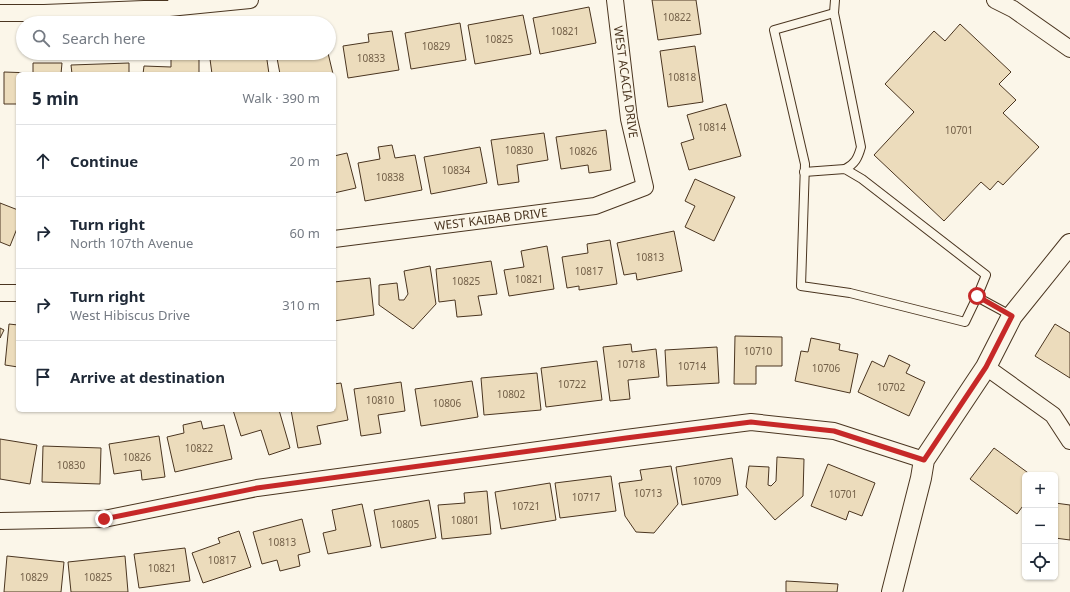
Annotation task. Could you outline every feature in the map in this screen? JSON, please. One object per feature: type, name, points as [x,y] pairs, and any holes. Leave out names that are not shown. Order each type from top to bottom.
[{"type":"street","points":[[0,12],[44,13],[169,8],[250,0]]},
{"type":"street","name":"WEST ACACIA DRIVE","points":[[614,0],[629,119],[645,187]]},
{"type":"street","points":[[995,0],[1013,9],[1070,50]]},
{"type":"street","name":"WEST KAIBAB DRIVE","points":[[336,239],[594,206],[645,187]]},
{"type":"street","points":[[892,592],[921,478],[924,460],[986,367],[1012,316],[1070,244]]},
{"type":"street","points":[[0,293],[16,292]]},
{"type":"street","points":[[986,367],[1053,415],[1070,441]]},
{"type":"street","points":[[0,521],[104,519],[257,488],[751,422],[834,431],[924,460]]},
{"type":"lane","points":[[804,172],[845,169],[852,165],[858,157],[861,147],[834,12],[835,0]]},
{"type":"lane","points":[[834,12],[774,30],[804,164],[801,286],[850,293],[964,322],[986,274],[876,188],[845,169]]},
{"type":"lane","points":[[977,296],[1012,316]]},
{"type":"building","points":[[652,0],[696,0],[701,34],[658,40]]},
{"type":"building","points":[[589,7],[596,43],[540,54],[533,18]]},
{"type":"building","points":[[523,15],[531,54],[475,64],[468,25]]},
{"type":"building","points":[[460,23],[466,60],[411,69],[405,33]]},
{"type":"building","points":[[960,24],[1011,72],[999,84],[1016,100],[1003,113],[1039,147],[1003,185],[998,181],[990,190],[981,182],[944,221],[874,155],[914,112],[885,84],[934,31],[945,41]]},
{"type":"building","points":[[392,31],[399,70],[348,78],[343,46],[369,42],[368,34]]},
{"type":"building","points":[[695,46],[703,102],[668,107],[660,51]]},
{"type":"building","points":[[171,60],[199,60],[199,72],[143,72],[144,66],[171,67]]},
{"type":"building","points":[[210,60],[267,60],[269,72],[212,72]]},
{"type":"building","points":[[277,60],[330,60],[333,72],[280,72]]},
{"type":"building","points":[[33,63],[62,63],[61,72],[33,72]]},
{"type":"building","points":[[129,63],[129,72],[72,72],[71,65]]},
{"type":"building","points":[[4,72],[16,72],[16,104],[4,104]]},
{"type":"building","points":[[726,104],[741,156],[689,170],[681,143],[694,139],[687,115]]},
{"type":"building","points":[[606,130],[611,170],[589,173],[588,165],[561,169],[556,137]]},
{"type":"building","points":[[544,133],[548,160],[517,165],[519,182],[498,185],[491,140]]},
{"type":"building","points":[[392,145],[395,158],[415,155],[422,190],[365,201],[358,163],[380,159],[378,147]]},
{"type":"building","points":[[480,147],[487,183],[431,194],[424,157]]},
{"type":"building","points":[[347,153],[356,188],[336,193],[336,156]]},
{"type":"building","points":[[695,179],[735,197],[714,241],[685,227],[695,206],[685,201]]},
{"type":"building","points":[[0,203],[16,209],[16,231],[10,246],[0,242]]},
{"type":"building","points":[[674,231],[682,271],[637,280],[636,273],[624,275],[617,243]]},
{"type":"building","points":[[610,240],[617,284],[579,290],[579,286],[567,288],[562,257],[588,253],[587,244]]},
{"type":"building","points":[[547,246],[554,289],[509,296],[504,270],[524,267],[521,251]]},
{"type":"building","points":[[491,261],[497,294],[478,296],[482,315],[457,317],[455,300],[439,302],[436,269]]},
{"type":"building","points":[[430,266],[436,304],[413,329],[379,305],[379,285],[397,283],[399,300],[404,300],[408,294],[404,271]]},
{"type":"building","points":[[370,278],[374,315],[336,321],[336,282]]},
{"type":"building","points":[[9,324],[16,325],[16,367],[5,365]]},
{"type":"building","points":[[1055,324],[1070,333],[1070,378],[1035,356]]},
{"type":"building","points":[[0,328],[4,330],[0,338]]},
{"type":"building","points":[[735,336],[782,337],[782,366],[756,366],[756,384],[734,384]]},
{"type":"building","points":[[811,338],[840,344],[839,350],[858,354],[850,393],[795,381],[801,351],[808,352]]},
{"type":"building","points":[[631,344],[632,352],[656,349],[659,377],[628,380],[630,399],[610,401],[603,347]]},
{"type":"building","points":[[717,347],[719,383],[667,386],[665,350]]},
{"type":"building","points":[[889,355],[910,365],[906,373],[925,382],[909,416],[858,392],[872,361],[884,367]]},
{"type":"building","points":[[597,361],[602,400],[546,407],[541,368]]},
{"type":"building","points":[[537,373],[541,410],[484,415],[481,378]]},
{"type":"building","points":[[472,381],[478,417],[421,426],[415,389]]},
{"type":"building","points":[[401,382],[405,411],[378,415],[381,433],[361,436],[354,389]]},
{"type":"building","points":[[341,383],[348,420],[317,426],[321,444],[298,448],[291,412],[336,412],[336,384]]},
{"type":"building","points":[[234,412],[280,412],[290,448],[269,455],[261,430],[241,436]]},
{"type":"building","points":[[201,421],[203,429],[224,425],[232,459],[175,472],[167,437],[184,433],[183,425]]},
{"type":"building","points":[[159,436],[165,477],[142,480],[141,470],[114,474],[109,444]]},
{"type":"building","points":[[0,439],[37,445],[30,484],[0,479]]},
{"type":"building","points":[[43,446],[101,448],[100,484],[42,482]]},
{"type":"building","points":[[994,448],[1027,472],[1022,472],[1022,507],[1017,514],[970,479]]},
{"type":"building","points":[[777,457],[804,459],[803,496],[775,520],[746,487],[749,466],[769,467],[768,485],[771,486],[776,481]]},
{"type":"building","points":[[732,458],[738,495],[682,505],[676,467]]},
{"type":"building","points":[[828,464],[875,483],[862,516],[849,511],[846,520],[811,506]]},
{"type":"building","points":[[671,466],[678,504],[654,533],[636,532],[625,516],[619,483],[642,480],[640,470]]},
{"type":"building","points":[[611,476],[616,511],[560,518],[555,483]]},
{"type":"building","points":[[550,483],[556,520],[501,529],[495,492]]},
{"type":"building","points":[[487,491],[491,534],[442,539],[438,505],[465,503],[464,493]]},
{"type":"building","points":[[429,500],[436,538],[381,548],[374,510]]},
{"type":"building","points":[[1058,503],[1070,505],[1070,540],[1058,538]]},
{"type":"building","points":[[362,504],[371,546],[328,554],[323,533],[336,530],[332,510]]},
{"type":"building","points":[[302,519],[310,552],[298,555],[300,566],[280,571],[277,560],[262,564],[253,532]]},
{"type":"building","points":[[239,531],[251,567],[203,583],[192,553],[220,543],[218,538]]},
{"type":"building","points":[[185,548],[190,581],[139,588],[134,554]]},
{"type":"building","points":[[7,556],[64,562],[61,592],[4,592]]},
{"type":"building","points":[[125,556],[128,592],[71,592],[68,562]]},
{"type":"building","points":[[786,581],[838,584],[837,592],[786,592]]},
{"type":"route","points":[[104,519],[257,488],[751,422],[834,431],[924,460],[986,367],[1012,316],[977,296]]}]
